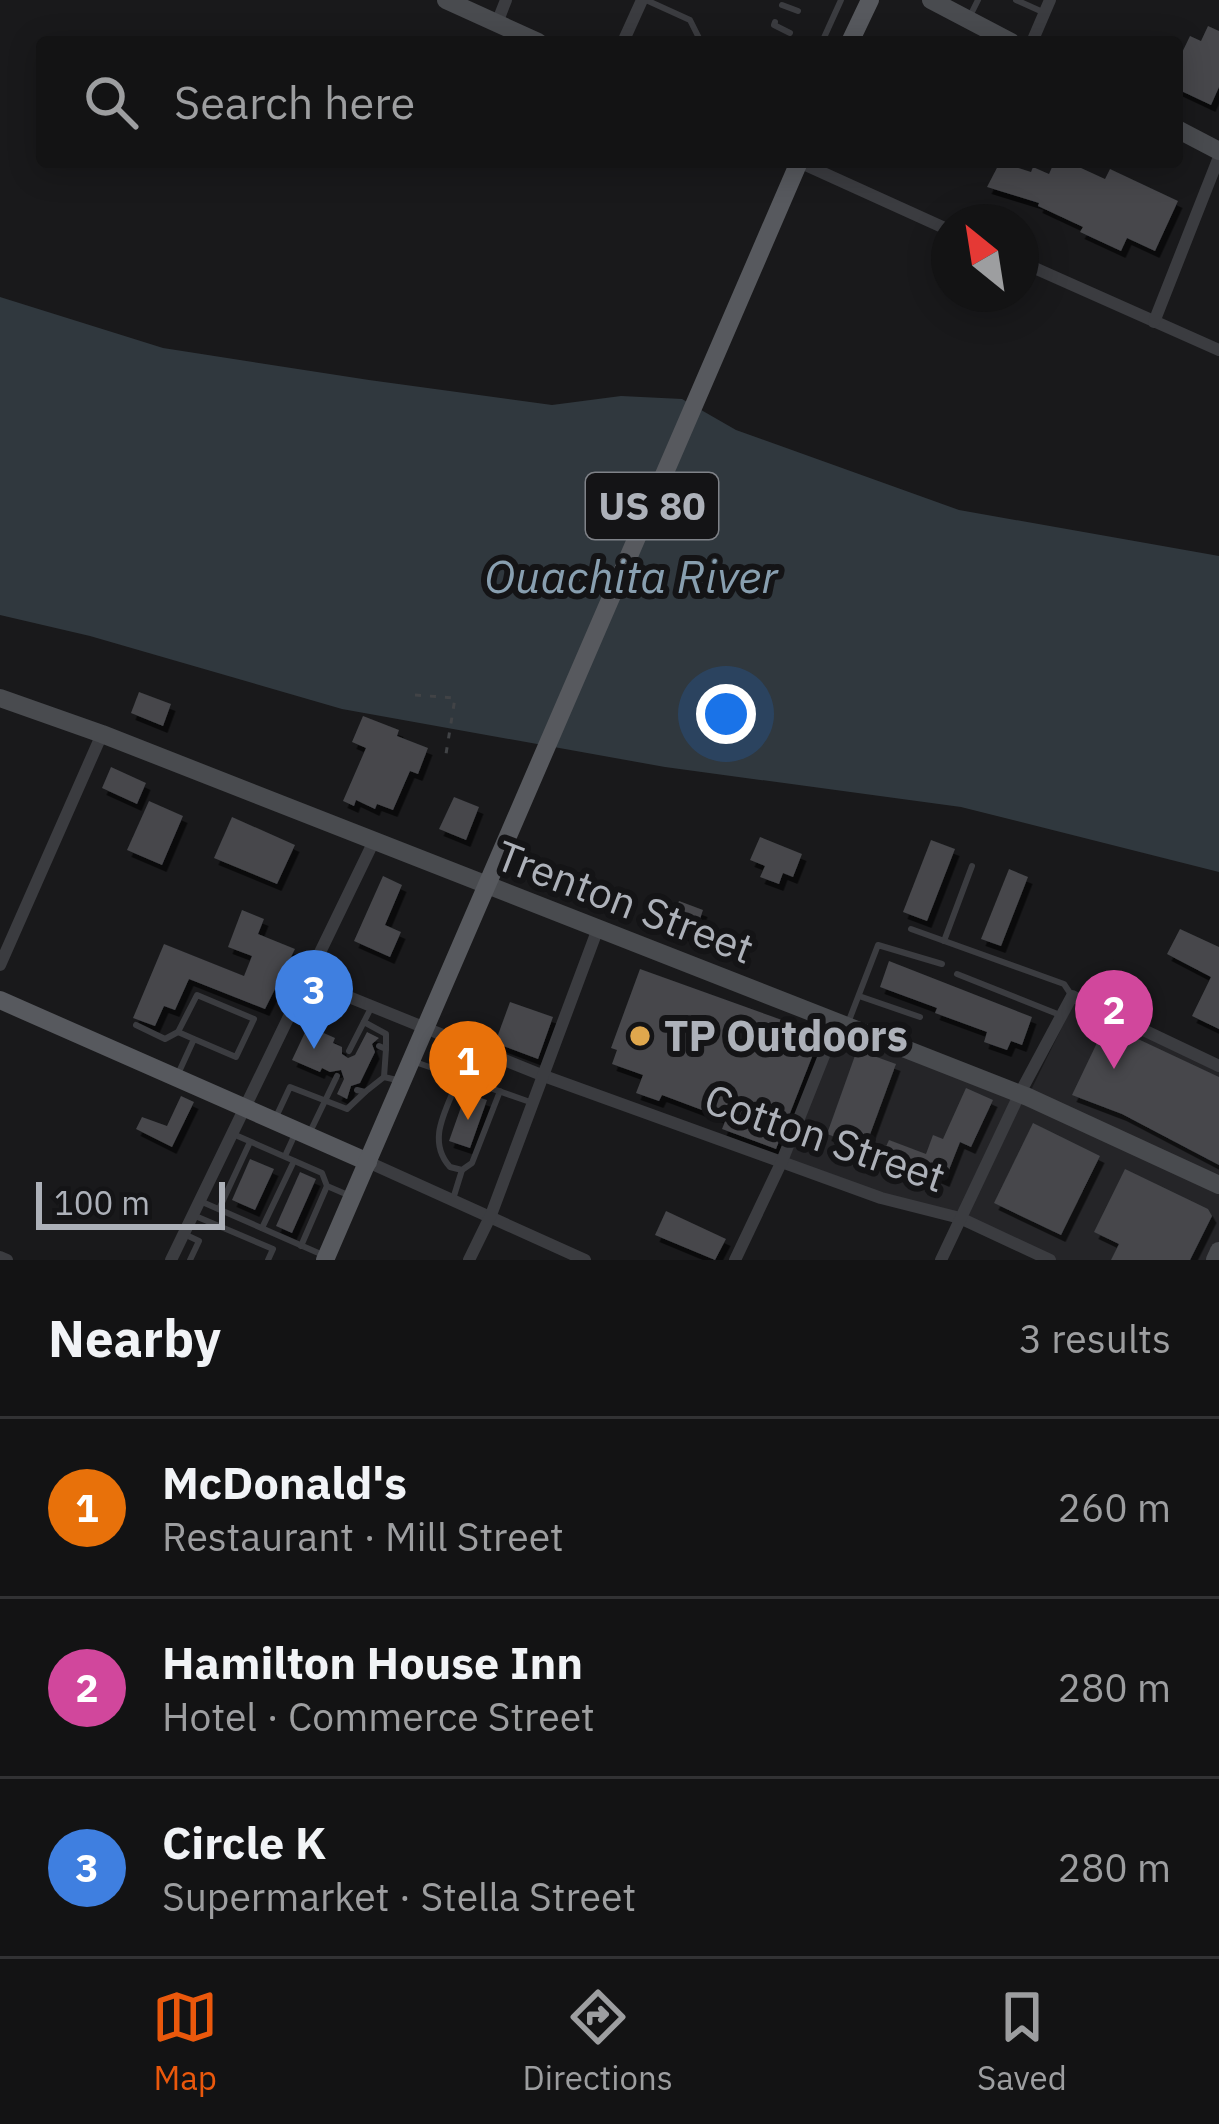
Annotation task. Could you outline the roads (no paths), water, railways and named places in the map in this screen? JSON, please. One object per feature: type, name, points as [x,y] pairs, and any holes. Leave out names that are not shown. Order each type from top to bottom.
[{"type":"main road","points":[[853,36],[869,0]]},
{"type":"main road","name":"US 80","points":[[368,1162],[388,1080],[412,1061],[796,168]]},
{"type":"main road","points":[[0,1000],[368,1162],[326,1258]]},
{"type":"street","points":[[446,0],[525,36]]},
{"type":"street","points":[[496,23],[506,0]]},
{"type":"street","points":[[626,36],[644,0]]},
{"type":"street","points":[[931,0],[999,36]]},
{"type":"street","points":[[1035,36],[1047,7]]},
{"type":"street","points":[[1154,322],[1219,154],[1183,133]]},
{"type":"street","points":[[811,168],[931,222]]},
{"type":"street","points":[[1039,270],[1219,350]]},
{"type":"street","name":"Trenton Street","points":[[0,698],[1020,1094],[1219,1185]]},
{"type":"street","points":[[0,965],[102,734]]},
{"type":"street","points":[[171,1260],[373,843]]},
{"type":"street","points":[[470,1260],[597,931]]},
{"type":"street","name":"Cotton Street","points":[[308,980],[544,1076],[881,1198],[960,1218],[1050,1260]]},
{"type":"street","points":[[941,1260],[1072,996],[1219,1066]]},
{"type":"street","points":[[735,1260],[842,1025]]},
{"type":"street","points":[[368,1162],[585,1260]]},
{"type":"street","points":[[1215,1260],[1219,1252]]},
{"type":"lane","points":[[644,0],[690,20],[698,36]]},
{"type":"lane","points":[[824,36],[841,0]]},
{"type":"lane","points":[[968,20],[977,0]]},
{"type":"lane","points":[[1016,0],[1047,7]]},
{"type":"lane","points":[[782,4],[798,11]]},
{"type":"lane","points":[[775,22],[774,26],[790,33]]},
{"type":"lane","points":[[944,941],[972,866]]},
{"type":"lane","points":[[911,929],[1064,984],[1072,996]]},
{"type":"lane","points":[[842,1025],[859,996],[878,945],[942,964]]},
{"type":"lane","points":[[957,974],[1061,1015]]},
{"type":"lane","points":[[136,1025],[165,1039],[178,1032],[197,995],[254,1019],[236,1057],[178,1032]]},
{"type":"lane","points":[[859,996],[920,1017]]},
{"type":"lane","points":[[352,1050],[372,1006]]},
{"type":"lane","points":[[364,1022],[386,1034],[382,1047],[388,1080]]},
{"type":"lane","points":[[176,1078],[194,1039]]},
{"type":"lane","points":[[372,1060],[385,1067]]},
{"type":"lane","points":[[412,1061],[533,1104]]},
{"type":"lane","points":[[364,1076],[388,1080]]},
{"type":"lane","points":[[459,1077],[437,1133],[437,1148],[450,1167],[462,1170]]},
{"type":"lane","points":[[262,1228],[302,1133],[338,1080]]},
{"type":"lane","points":[[275,1120],[290,1087],[347,1109],[361,1091],[388,1080]]},
{"type":"lane","points":[[453,1198],[462,1170],[480,1148],[500,1091]]},
{"type":"lane","points":[[232,1134],[322,1173],[327,1186],[301,1246]]},
{"type":"lane","points":[[219,1209],[250,1141]]},
{"type":"lane","points":[[285,1180],[294,1184]]},
{"type":"lane","points":[[327,1186],[353,1197]]},
{"type":"lane","points":[[310,1192],[322,1197]]},
{"type":"lane","points":[[278,1194],[288,1198]]},
{"type":"lane","points":[[200,1201],[326,1258]]},
{"type":"lane","points":[[304,1206],[316,1211]]},
{"type":"lane","points":[[271,1209],[281,1214]]},
{"type":"lane","points":[[193,1215],[273,1249]]},
{"type":"lane","points":[[298,1221],[310,1226]]},
{"type":"lane","points":[[184,1234],[199,1241],[190,1260]]},
{"type":"lane","points":[[268,1260],[279,1236]]},
{"type":"water","name":"Ouachita River","points":[[0,297],[163,348],[369,380],[552,405],[621,396],[682,399],[736,430],[959,510],[1219,556],[1219,872],[961,807],[665,767],[342,709],[90,636],[0,615]]},
{"type":"place","name":"TP Outdoors","points":[[640,1036]]},
{"type":"place","name":"Circle K","points":[[314,1049]]},
{"type":"place","name":"Hamilton House Inn","points":[[1114,1069]]},
{"type":"place","name":"McDonald's","points":[[468,1120]]}]
